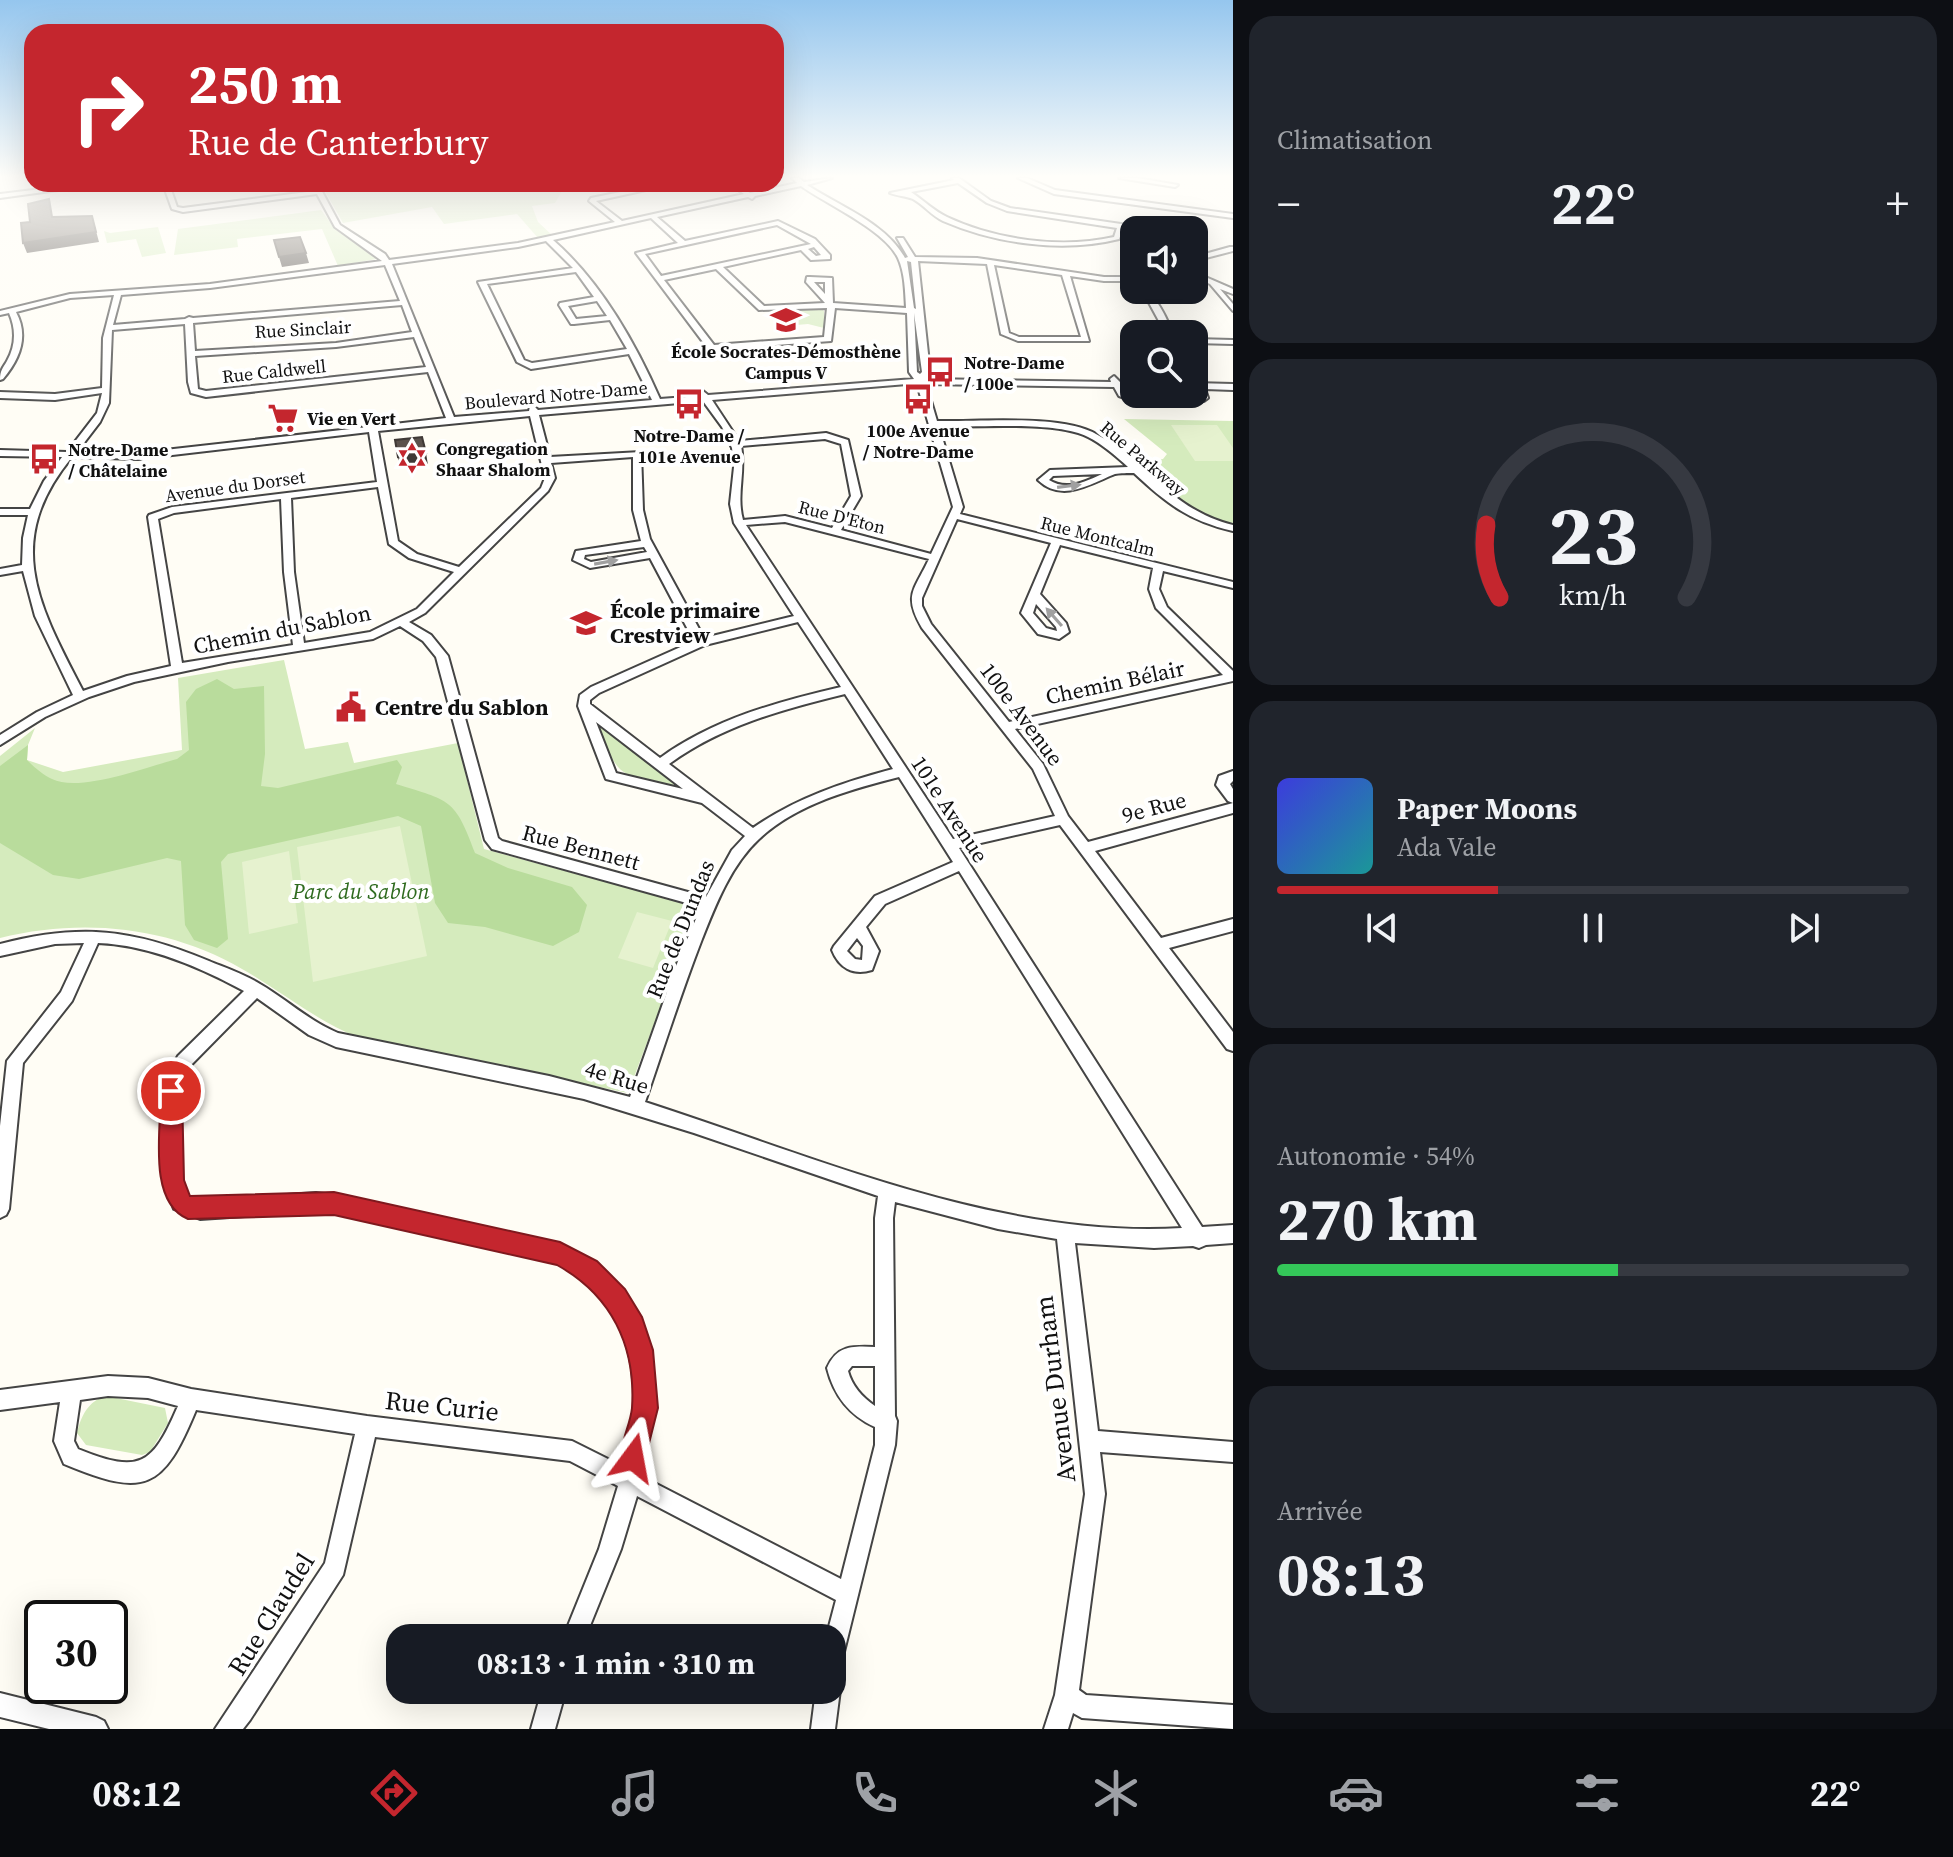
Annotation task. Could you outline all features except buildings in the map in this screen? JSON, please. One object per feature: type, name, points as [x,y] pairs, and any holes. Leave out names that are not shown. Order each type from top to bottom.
[{"type":"street","points":[[383,259],[388,262],[451,418]]},
{"type":"street","points":[[0,313],[70,296],[210,286],[411,259]]},
{"type":"street","points":[[571,259],[631,351],[656,400]]},
{"type":"street","points":[[644,259],[712,348],[828,339],[830,304]]},
{"type":"street","points":[[659,279],[755,259]]},
{"type":"street","points":[[956,516],[958,507],[920,377],[903,259],[990,262],[1120,280]]},
{"type":"street","points":[[914,259],[920,311],[920,377]]},
{"type":"street","points":[[990,262],[1005,334],[1018,339],[1086,339],[1065,273]]},
{"type":"street","points":[[718,267],[759,307],[830,304],[920,311]]},
{"type":"street","points":[[578,270],[482,282],[521,362],[534,366],[631,351]]},
{"type":"street","points":[[1208,282],[1233,292]]},
{"type":"street","points":[[1213,285],[1233,309]]},
{"type":"street","points":[[79,695],[30,597],[24,568],[32,512],[101,412],[108,328],[118,293]]},
{"type":"street","points":[[597,299],[563,305],[574,322],[609,318]]},
{"type":"street","points":[[108,328],[189,319],[337,312],[403,303]]},
{"type":"street","points":[[0,377],[13,361],[20,329],[11,310]]},
{"type":"street","name":"Rue Caldwell","points":[[189,319],[194,391],[206,394],[429,369]]},
{"type":"street","name":"Rue Sinclair","points":[[192,354],[336,345],[416,334]]},
{"type":"street","points":[[1208,341],[1233,342]]},
{"type":"street","name":"Boulevard Notre-Dame","points":[[0,453],[136,450],[534,410],[920,377],[1120,382]]},
{"type":"street","name":"Boulevard Notre-Dame","points":[[1115,382],[1120,391]]},
{"type":"street","name":"Boulevard Notre-Dame","points":[[1208,384],[1233,385]]},
{"type":"street","points":[[0,395],[59,397],[105,390]]},
{"type":"street","points":[[704,396],[736,444],[826,436],[845,442],[856,496],[835,531]]},
{"type":"street","name":"Chemin du Sablon","points":[[0,741],[33,719],[79,695],[177,669],[373,635],[403,623],[421,611],[545,489],[550,478],[534,410]]},
{"type":"street","name":"Rue Parkway","points":[[934,424],[1072,428],[1093,435],[1185,513],[1233,528]]},
{"type":"street","points":[[372,426],[393,542],[413,556],[461,571]]},
{"type":"street","name":"101e Avenue","points":[[736,444],[739,459],[734,505],[739,523],[950,845],[1199,1239]]},
{"type":"street","name":"Boulevard Notre-Dame","points":[[0,447],[70,453]]},
{"type":"street","points":[[547,460],[638,454],[638,510],[650,548],[701,642]]},
{"type":"street","points":[[1111,473],[1066,489],[1050,486],[1043,480],[1050,473],[1133,470]]},
{"type":"street","name":"Avenue du Dorset","points":[[177,669],[153,517],[172,510],[381,484]]},
{"type":"street","points":[[286,496],[289,572],[299,648]]},
{"type":"street","points":[[0,512],[32,512]]},
{"type":"street","name":"Rue Montcalm","points":[[956,516],[1233,585]]},
{"type":"street","name":"100e Avenue","points":[[956,516],[916,598],[916,606],[926,625],[1038,767],[1063,819],[1233,1044]]},
{"type":"street","name":"Rue D'Eton","points":[[739,523],[785,519],[936,558]]},
{"type":"street","points":[[1035,595],[1056,542]]},
{"type":"street","points":[[650,548],[590,565],[578,560],[580,553],[650,548]]},
{"type":"street","points":[[1159,567],[1154,589],[1162,608],[1232,677]]},
{"type":"street","points":[[0,572],[24,568]]},
{"type":"street","points":[[707,799],[611,776],[584,706],[584,698],[595,690],[701,642],[799,618]]},
{"type":"street","name":"Rue Bennett","points":[[403,623],[427,638],[442,656],[492,840],[497,845],[710,904]]},
{"type":"street","name":"Chemin Bélair","points":[[1007,727],[1232,677]]},
{"type":"street","points":[[662,763],[706,737],[769,709],[847,690]]},
{"type":"street","points":[[584,706],[753,835]]},
{"type":"street","name":"Rue de Dundas","points":[[635,1106],[710,904],[729,864],[753,835],[823,795],[900,772]]},
{"type":"street","points":[[1233,776],[1224,779],[1223,785],[1233,798]]},
{"type":"street","name":"9e Rue","points":[[1086,848],[1233,808]]},
{"type":"street","points":[[950,845],[1063,819]]},
{"type":"street","points":[[859,929],[868,912],[880,900],[960,865]]},
{"type":"street","points":[[1160,944],[1233,925]]},
{"type":"street","points":[[0,1209],[5,1090],[20,1052],[67,996],[94,936]]},
{"type":"street","name":"4e Rue","points":[[0,950],[37,940],[94,936],[150,943],[256,989],[314,1032],[336,1040],[574,1089],[635,1106],[888,1192],[1065,1232],[1135,1240],[1199,1239],[1233,1234]]},
{"type":"street","points":[[256,989],[184,1061],[173,1079],[172,1180],[180,1203],[200,1210],[334,1204],[560,1254],[589,1269],[616,1298],[633,1326],[640,1350],[645,1408],[627,1504],[580,1624]]},
{"type":"street","points":[[840,1624],[885,1445],[884,1218],[888,1192]]},
{"type":"street","name":"Avenue Durham","points":[[1056,1729],[1067,1695],[1095,1494],[1065,1232]]},
{"type":"street","points":[[884,1357],[848,1356],[837,1368],[839,1382],[847,1394],[872,1418],[887,1421]]},
{"type":"street","name":"Rue Curie","points":[[0,1400],[121,1387],[148,1388],[191,1399],[367,1426],[572,1451],[846,1594]]},
{"type":"street","points":[[71,1393],[64,1441],[71,1457],[106,1469],[141,1473],[158,1466],[168,1454],[191,1399]]},
{"type":"street","name":"Rue Claudel","points":[[227,1729],[242,1712],[335,1567],[367,1426]]},
{"type":"street","points":[[1091,1441],[1233,1452]]},
{"type":"street","points":[[1067,1695],[1082,1706],[1233,1717]]},
{"type":"street","points":[[540,1728],[549,1704]]},
{"type":"street","points":[[823,1729],[826,1704]]},
{"type":"street","points":[[0,1705],[96,1729]]},
{"type":"green space","points":[[335,259],[376,259],[338,266]]},
{"type":"green space","points":[[820,308],[824,311],[824,328],[808,324],[785,326],[773,311]]},
{"type":"green space","points":[[1124,419],[1233,421],[1233,523],[1191,508],[1133,463],[1163,459],[1167,454]]},
{"type":"green space","points":[[1171,425],[1217,425],[1233,448],[1233,461],[1195,461]]},
{"type":"green space","name":"Parc du Sablon","points":[[284,660],[305,749],[348,742],[354,763],[458,743],[484,849],[698,907],[628,1093],[357,1037],[242,969],[184,943],[155,935],[124,930],[62,928],[0,938],[0,756],[35,728],[28,745],[27,760],[63,772],[182,750],[178,678]]},
{"type":"green space","points":[[217,679],[234,689],[264,686],[265,754],[261,786],[278,788],[397,760],[402,767],[396,784],[448,804],[462,821],[475,853],[508,868],[572,887],[587,905],[579,932],[553,946],[485,927],[448,923],[435,903],[421,826],[398,816],[228,854],[221,862],[228,939],[217,948],[194,940],[185,925],[181,861],[167,858],[79,879],[53,875],[0,843],[0,766],[28,745],[27,760],[42,773],[52,779],[79,783],[177,759],[189,750],[186,702],[196,689]]},
{"type":"green space","points":[[602,725],[674,786],[641,780],[623,771],[616,765],[604,743],[597,726]]},
{"type":"green space","points":[[400,826],[427,956],[313,982],[297,847]]},
{"type":"green space","points":[[289,851],[298,923],[249,934],[242,862]]},
{"type":"green space","points":[[637,912],[672,921],[653,968],[618,958]]},
{"type":"green space","points":[[106,1396],[165,1408],[168,1423],[150,1452],[142,1455],[86,1445],[77,1433],[81,1421],[90,1405]]},
{"type":"place","name":"École Socrates-Démosthène Campus V","points":[[786,320]]},
{"type":"place","name":"Notre-Dame / 100e","points":[[940,372]]},
{"type":"place","name":"100e Avenue / Notre-Dame","points":[[918,399]]},
{"type":"place","name":"Notre-Dame / 101e Avenue","points":[[689,404]]},
{"type":"place","name":"Vie en Vert","points":[[283,418]]},
{"type":"place","name":"Congregation Shaar Shalom","points":[[412,458]]},
{"type":"place","name":"Notre-Dame / Châtelaine","points":[[44,459]]},
{"type":"place","name":"École primaire Crestview","points":[[586,623]]},
{"type":"place","name":"Centre du Sablon","points":[[351,707]]},
{"type":"route","points":[[171,1091],[172,1180],[180,1203],[188,1207],[200,1210],[316,1202],[334,1204],[560,1254],[589,1269],[616,1298],[633,1326],[640,1350],[645,1408],[633,1458]]}]
